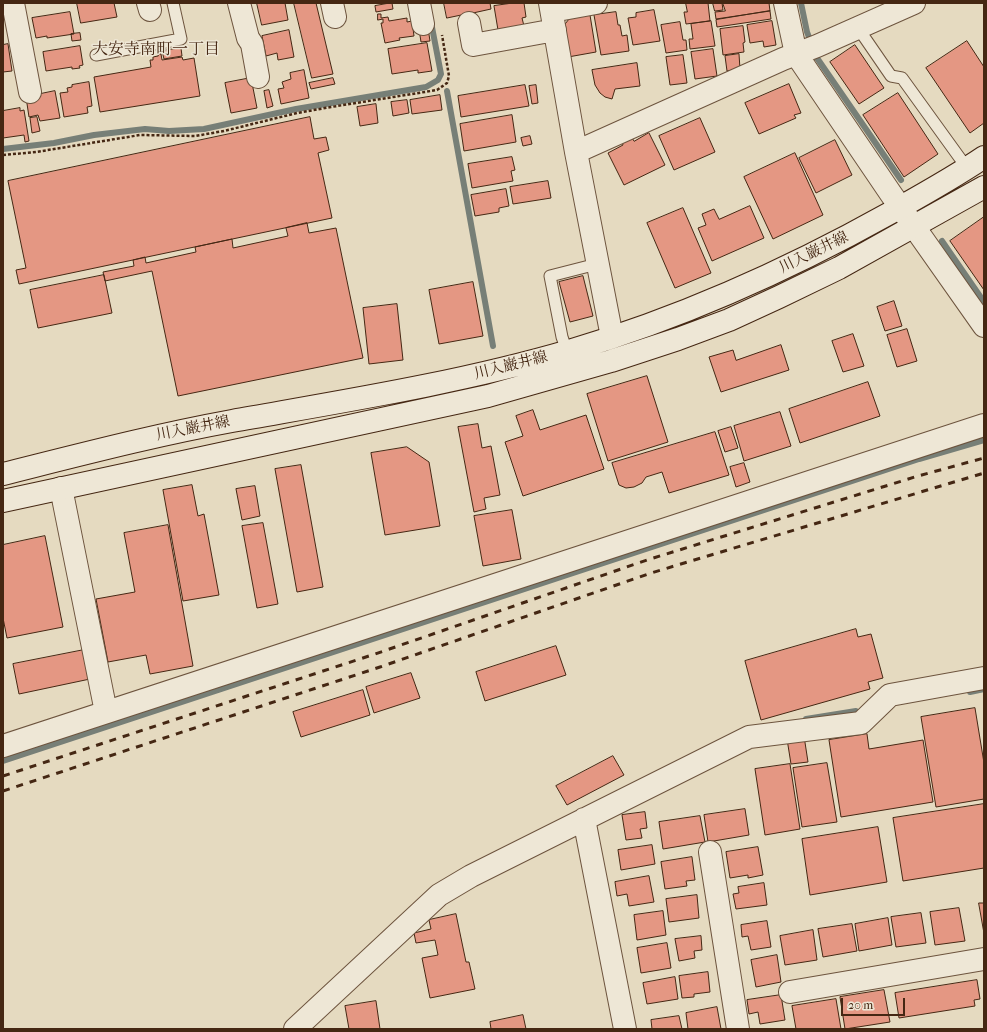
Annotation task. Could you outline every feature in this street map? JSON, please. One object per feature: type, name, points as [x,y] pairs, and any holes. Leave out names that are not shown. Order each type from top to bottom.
[{"type":"street","points":[[13,3],[30,92]]},
{"type":"street","points":[[240,3],[248,38],[252,44],[258,77]]},
{"type":"street","points":[[419,3],[432,29]]},
{"type":"street","points":[[469,23],[472,45],[553,15],[596,3]]},
{"type":"street","points":[[786,3],[808,49],[900,207],[984,326]]},
{"type":"street","points":[[576,152],[914,3]]},
{"type":"street","points":[[553,15],[576,152],[612,337]]},
{"type":"street","name":"川入巌井線","points":[[3,474],[163,435],[322,406],[481,374],[568,351],[612,337],[672,317],[715,300],[824,249],[976,163]]},
{"type":"street","name":"川入巌井線","points":[[3,501],[488,396],[576,372],[678,339],[729,320],[839,268],[915,227],[984,187]]},
{"type":"street","points":[[3,746],[984,425]]},
{"type":"street","points":[[61,488],[106,712]]},
{"type":"street","points":[[295,1029],[439,895],[471,876],[749,737],[861,723],[890,695],[984,678]]},
{"type":"street","points":[[584,819],[625,1029]]},
{"type":"street","points":[[710,852],[738,1029]]},
{"type":"street","points":[[790,992],[984,959]]},
{"type":"lane","points":[[96,56],[181,39],[173,3]]},
{"type":"lane","points":[[858,28],[891,76],[902,78],[976,163]]},
{"type":"lane","points":[[568,351],[562,337],[550,276],[597,264]]},
{"type":"path","points":[[3,155],[36,152],[140,135],[195,136],[224,131],[297,113],[437,90],[448,83],[449,76],[432,29]]},
{"type":"building","points":[[77,3],[114,3],[117,17],[81,23]]},
{"type":"building","points":[[257,3],[285,3],[288,20],[262,25]]},
{"type":"building","points":[[294,3],[316,3],[333,74],[312,78]]},
{"type":"building","points":[[392,3],[393,9],[376,12],[375,6]]},
{"type":"building","points":[[444,3],[490,3],[491,9],[473,13],[474,16],[466,14],[447,18]]},
{"type":"building","points":[[524,3],[526,17],[522,18],[524,26],[498,30],[494,6]]},
{"type":"building","points":[[686,3],[708,3],[710,21],[686,24],[684,12],[687,12]]},
{"type":"building","points":[[713,3],[722,3],[723,10],[715,11]]},
{"type":"building","points":[[723,3],[769,3],[770,11],[716,19],[715,12],[725,11]]},
{"type":"building","points":[[654,10],[660,41],[633,45],[628,18],[636,17],[636,13]]},
{"type":"building","points":[[770,11],[771,19],[717,27],[716,20]]},
{"type":"building","points":[[70,12],[74,34],[36,38],[32,18]]},
{"type":"building","points":[[616,12],[618,25],[620,25],[622,36],[627,35],[629,51],[601,55],[594,15]]},
{"type":"building","points":[[378,14],[381,14],[381,18],[388,17],[389,21],[407,18],[407,22],[412,21],[414,36],[399,38],[400,40],[385,43],[381,23],[383,23],[383,19],[378,20]]},
{"type":"building","points":[[590,15],[596,52],[568,57],[562,28],[569,19]]},
{"type":"building","points":[[711,21],[715,46],[690,49],[689,39],[693,39],[691,24]]},
{"type":"building","points":[[772,21],[776,45],[764,47],[763,41],[750,43],[747,25]]},
{"type":"building","points":[[680,22],[683,40],[686,40],[687,50],[666,53],[661,25]]},
{"type":"building","points":[[743,26],[745,42],[743,43],[744,52],[723,55],[720,29]]},
{"type":"building","points":[[428,28],[430,41],[421,42],[419,29]]},
{"type":"building","points":[[289,30],[294,57],[278,60],[277,53],[266,56],[262,36]]},
{"type":"building","points":[[80,33],[81,40],[72,41],[71,34]]},
{"type":"building","points":[[967,41],[984,67],[984,123],[970,133],[926,68]]},
{"type":"building","points":[[427,43],[432,71],[418,73],[418,70],[392,74],[388,49]]},
{"type":"building","points":[[8,44],[12,71],[3,72],[3,45]]},
{"type":"building","points":[[855,45],[884,88],[859,104],[830,62]]},
{"type":"building","points":[[80,46],[83,65],[79,66],[80,68],[72,69],[72,67],[46,71],[43,52]]},
{"type":"building","points":[[181,48],[182,56],[164,59],[162,51]]},
{"type":"building","points":[[713,49],[717,76],[695,79],[691,52]]},
{"type":"building","points":[[158,54],[161,54],[162,60],[182,57],[183,60],[194,58],[200,96],[100,112],[94,77],[151,67],[150,60],[153,60],[153,57],[158,56]]},
{"type":"building","points":[[739,54],[740,69],[727,71],[725,56]]},
{"type":"building","points":[[683,55],[687,83],[670,85],[666,57]]},
{"type":"building","points":[[637,63],[640,86],[615,89],[612,99],[605,97],[600,93],[595,85],[592,70]]},
{"type":"building","points":[[304,70],[309,98],[281,104],[278,89],[284,88],[282,82],[291,79],[290,73]]},
{"type":"building","points":[[251,78],[257,108],[231,113],[225,83]]},
{"type":"building","points":[[333,78],[335,84],[311,89],[309,83]]},
{"type":"building","points":[[89,82],[92,106],[87,107],[88,113],[64,117],[60,93],[68,92],[67,88],[72,87],[72,85]]},
{"type":"building","points":[[789,84],[801,113],[794,115],[796,118],[759,134],[745,103]]},
{"type":"building","points":[[525,85],[529,106],[461,117],[458,96]]},
{"type":"building","points":[[536,85],[538,103],[532,104],[529,86]]},
{"type":"building","points":[[269,90],[273,106],[267,108],[264,91]]},
{"type":"building","points":[[55,91],[60,118],[40,121],[38,115],[29,117],[26,97]]},
{"type":"building","points":[[898,93],[938,154],[904,177],[863,115]]},
{"type":"building","points":[[440,95],[442,110],[412,114],[410,100]]},
{"type":"building","points":[[407,100],[409,113],[393,116],[391,102]]},
{"type":"building","points":[[376,104],[378,123],[360,126],[357,107]]},
{"type":"building","points":[[20,108],[20,111],[24,110],[29,141],[25,142],[24,135],[3,138],[3,111]]},
{"type":"building","points":[[512,115],[516,142],[464,151],[460,124]]},
{"type":"building","points":[[37,117],[40,131],[32,133],[30,118]]},
{"type":"building","points":[[310,117],[314,139],[326,137],[329,150],[318,153],[332,218],[19,284],[16,270],[26,268],[8,181]]},
{"type":"building","points":[[700,118],[715,152],[674,170],[659,136]]},
{"type":"building","points":[[649,133],[665,165],[624,185],[608,153],[623,145],[622,142],[632,138],[634,141]]},
{"type":"building","points":[[530,136],[532,144],[523,146],[521,138]]},
{"type":"building","points":[[835,140],[852,175],[816,193],[799,158]]},
{"type":"building","points":[[795,153],[823,215],[773,239],[744,177]]},
{"type":"building","points":[[512,157],[515,170],[511,171],[513,181],[472,188],[468,164]]},
{"type":"building","points":[[548,181],[551,198],[513,204],[510,187]]},
{"type":"building","points":[[506,189],[509,206],[499,208],[499,212],[475,216],[471,195]]},
{"type":"building","points":[[750,206],[764,238],[712,261],[698,228],[706,225],[702,214],[714,209],[719,219]]},
{"type":"building","points":[[683,208],[711,273],[675,288],[647,223]]},
{"type":"building","points":[[984,217],[984,290],[950,241]]},
{"type":"building","points":[[307,223],[309,233],[336,228],[363,358],[178,396],[152,271],[105,281],[103,272],[134,266],[133,260],[145,257],[146,263],[196,252],[195,247],[232,239],[233,248],[288,236],[286,228]]},
{"type":"building","points":[[104,275],[112,313],[38,328],[30,290]]},
{"type":"building","points":[[583,276],[593,316],[570,322],[559,282]]},
{"type":"building","points":[[473,282],[483,336],[439,344],[429,290]]},
{"type":"building","points":[[894,301],[902,326],[885,331],[877,307]]},
{"type":"building","points":[[397,304],[403,360],[369,364],[363,308]]},
{"type":"building","points":[[907,329],[917,361],[897,367],[887,335]]},
{"type":"building","points":[[853,334],[864,366],[843,372],[832,341]]},
{"type":"building","points":[[781,345],[789,370],[721,392],[709,357],[733,350],[736,360]]},
{"type":"building","points":[[647,376],[668,442],[608,461],[587,394]]},
{"type":"building","points":[[868,382],[880,416],[800,443],[789,409]]},
{"type":"building","points":[[533,410],[540,430],[586,415],[604,469],[523,496],[505,442],[523,436],[516,416]]},
{"type":"building","points":[[780,412],[791,446],[744,461],[734,426]]},
{"type":"building","points":[[478,424],[482,448],[491,446],[500,495],[484,498],[486,509],[474,512],[458,427]]},
{"type":"building","points":[[731,427],[738,448],[725,452],[718,431]]},
{"type":"building","points":[[715,432],[729,475],[669,493],[662,472],[646,477],[642,483],[634,487],[626,488],[619,485],[612,463]]},
{"type":"building","points":[[407,447],[429,462],[440,526],[385,535],[371,453]]},
{"type":"building","points":[[744,463],[750,482],[736,487],[730,467]]},
{"type":"building","points":[[301,465],[323,587],[297,592],[275,469]]},
{"type":"building","points":[[192,485],[198,516],[204,514],[219,595],[183,601],[163,490]]},
{"type":"building","points":[[255,486],[260,516],[242,520],[236,489]]},
{"type":"building","points":[[512,510],[521,559],[483,566],[474,516]]},
{"type":"building","points":[[263,523],[278,604],[257,608],[242,526]]},
{"type":"building","points":[[168,525],[193,666],[150,674],[146,655],[108,662],[96,599],[135,592],[124,533]]},
{"type":"building","points":[[45,536],[63,627],[7,638],[3,618],[3,545]]},
{"type":"building","points":[[856,629],[858,637],[871,634],[883,678],[868,682],[870,689],[761,720],[745,661]]},
{"type":"building","points":[[556,646],[566,675],[485,701],[476,672]]},
{"type":"building","points":[[84,650],[90,679],[19,694],[13,664]]},
{"type":"building","points":[[411,673],[420,698],[374,713],[366,687]]},
{"type":"building","points":[[363,690],[370,715],[301,737],[293,712]]},
{"type":"building","points":[[975,708],[984,763],[984,799],[936,807],[921,717]]},
{"type":"building","points":[[867,734],[869,749],[923,740],[933,802],[841,817],[829,740]]},
{"type":"building","points":[[804,736],[808,762],[791,764],[787,739]]},
{"type":"building","points":[[613,756],[624,775],[567,805],[556,786]]},
{"type":"building","points":[[827,763],[837,822],[802,827],[793,768]]},
{"type":"building","points":[[790,764],[800,829],[765,835],[755,769]]},
{"type":"building","points":[[984,804],[984,868],[903,881],[893,818]]},
{"type":"building","points":[[745,809],[749,835],[708,842],[704,815]]},
{"type":"building","points":[[645,812],[647,828],[640,829],[642,838],[626,840],[622,815]]},
{"type":"building","points":[[700,816],[705,842],[663,849],[659,822]]},
{"type":"building","points":[[878,827],[887,882],[810,895],[802,839]]},
{"type":"building","points":[[652,845],[655,864],[621,870],[618,850]]},
{"type":"building","points":[[758,847],[763,875],[748,878],[748,875],[730,878],[726,852]]},
{"type":"building","points":[[692,857],[695,880],[686,881],[687,886],[665,889],[661,862]]},
{"type":"building","points":[[649,876],[654,902],[629,906],[627,894],[617,896],[615,882]]},
{"type":"building","points":[[764,883],[767,905],[736,909],[733,894],[739,893],[738,887]]},
{"type":"building","points":[[697,895],[699,918],[669,922],[666,899]]},
{"type":"building","points":[[979,903],[984,903],[984,933]]},
{"type":"building","points":[[959,908],[965,941],[935,945],[930,912]]},
{"type":"building","points":[[663,911],[666,935],[637,940],[634,915]]},
{"type":"building","points":[[921,913],[926,943],[896,947],[891,917]]},
{"type":"building","points":[[456,914],[466,962],[469,962],[475,989],[430,998],[422,958],[438,955],[435,940],[416,943],[414,933],[431,929],[429,920]]},
{"type":"building","points":[[888,918],[892,945],[859,951],[855,924]]},
{"type":"building","points":[[767,921],[771,947],[751,950],[748,936],[742,937],[741,925]]},
{"type":"building","points":[[852,924],[857,951],[823,957],[818,929]]},
{"type":"building","points":[[813,930],[817,960],[785,965],[780,936]]},
{"type":"building","points":[[701,936],[702,950],[694,951],[695,958],[679,961],[675,939]]},
{"type":"building","points":[[667,943],[671,968],[641,973],[637,948]]},
{"type":"building","points":[[777,955],[781,982],[756,987],[751,960]]},
{"type":"building","points":[[708,972],[710,992],[694,994],[694,997],[682,998],[679,976]]},
{"type":"building","points":[[675,977],[678,999],[647,1004],[643,983]]},
{"type":"building","points":[[977,980],[980,999],[974,1000],[975,1006],[899,1018],[895,993]]},
{"type":"building","points":[[884,990],[890,1022],[845,1029],[840,997]]},
{"type":"building","points":[[781,995],[785,1020],[760,1024],[758,1012],[749,1014],[747,1000]]},
{"type":"building","points":[[836,999],[841,1029],[796,1029],[792,1006]]},
{"type":"building","points":[[376,1001],[380,1029],[349,1029],[345,1006]]},
{"type":"building","points":[[717,1007],[721,1029],[688,1029],[686,1013]]},
{"type":"building","points":[[523,1015],[526,1029],[491,1029],[490,1022]]},
{"type":"building","points":[[679,1016],[682,1029],[652,1029],[651,1020]]},
{"type":"waterway","points":[[801,3],[807,32],[817,58],[901,180]]},
{"type":"waterway","points":[[3,149],[145,129],[169,131],[204,129],[296,109],[426,87],[438,80],[441,74],[431,22]]},
{"type":"waterway","points":[[447,91],[493,346]]},
{"type":"waterway","points":[[942,241],[984,302]]},
{"type":"waterway","points":[[3,761],[919,459],[984,440]]},
{"type":"waterway","points":[[970,692],[984,689]]},
{"type":"waterway","points":[[806,719],[856,711]]},
{"type":"railway","points":[[3,776],[375,654],[647,560],[918,476],[984,458]]},
{"type":"railway","points":[[3,791],[380,667],[651,573],[984,473]]},
{"type":"district","name":"大安寺南町一丁目","points":[[156,50]]}]
